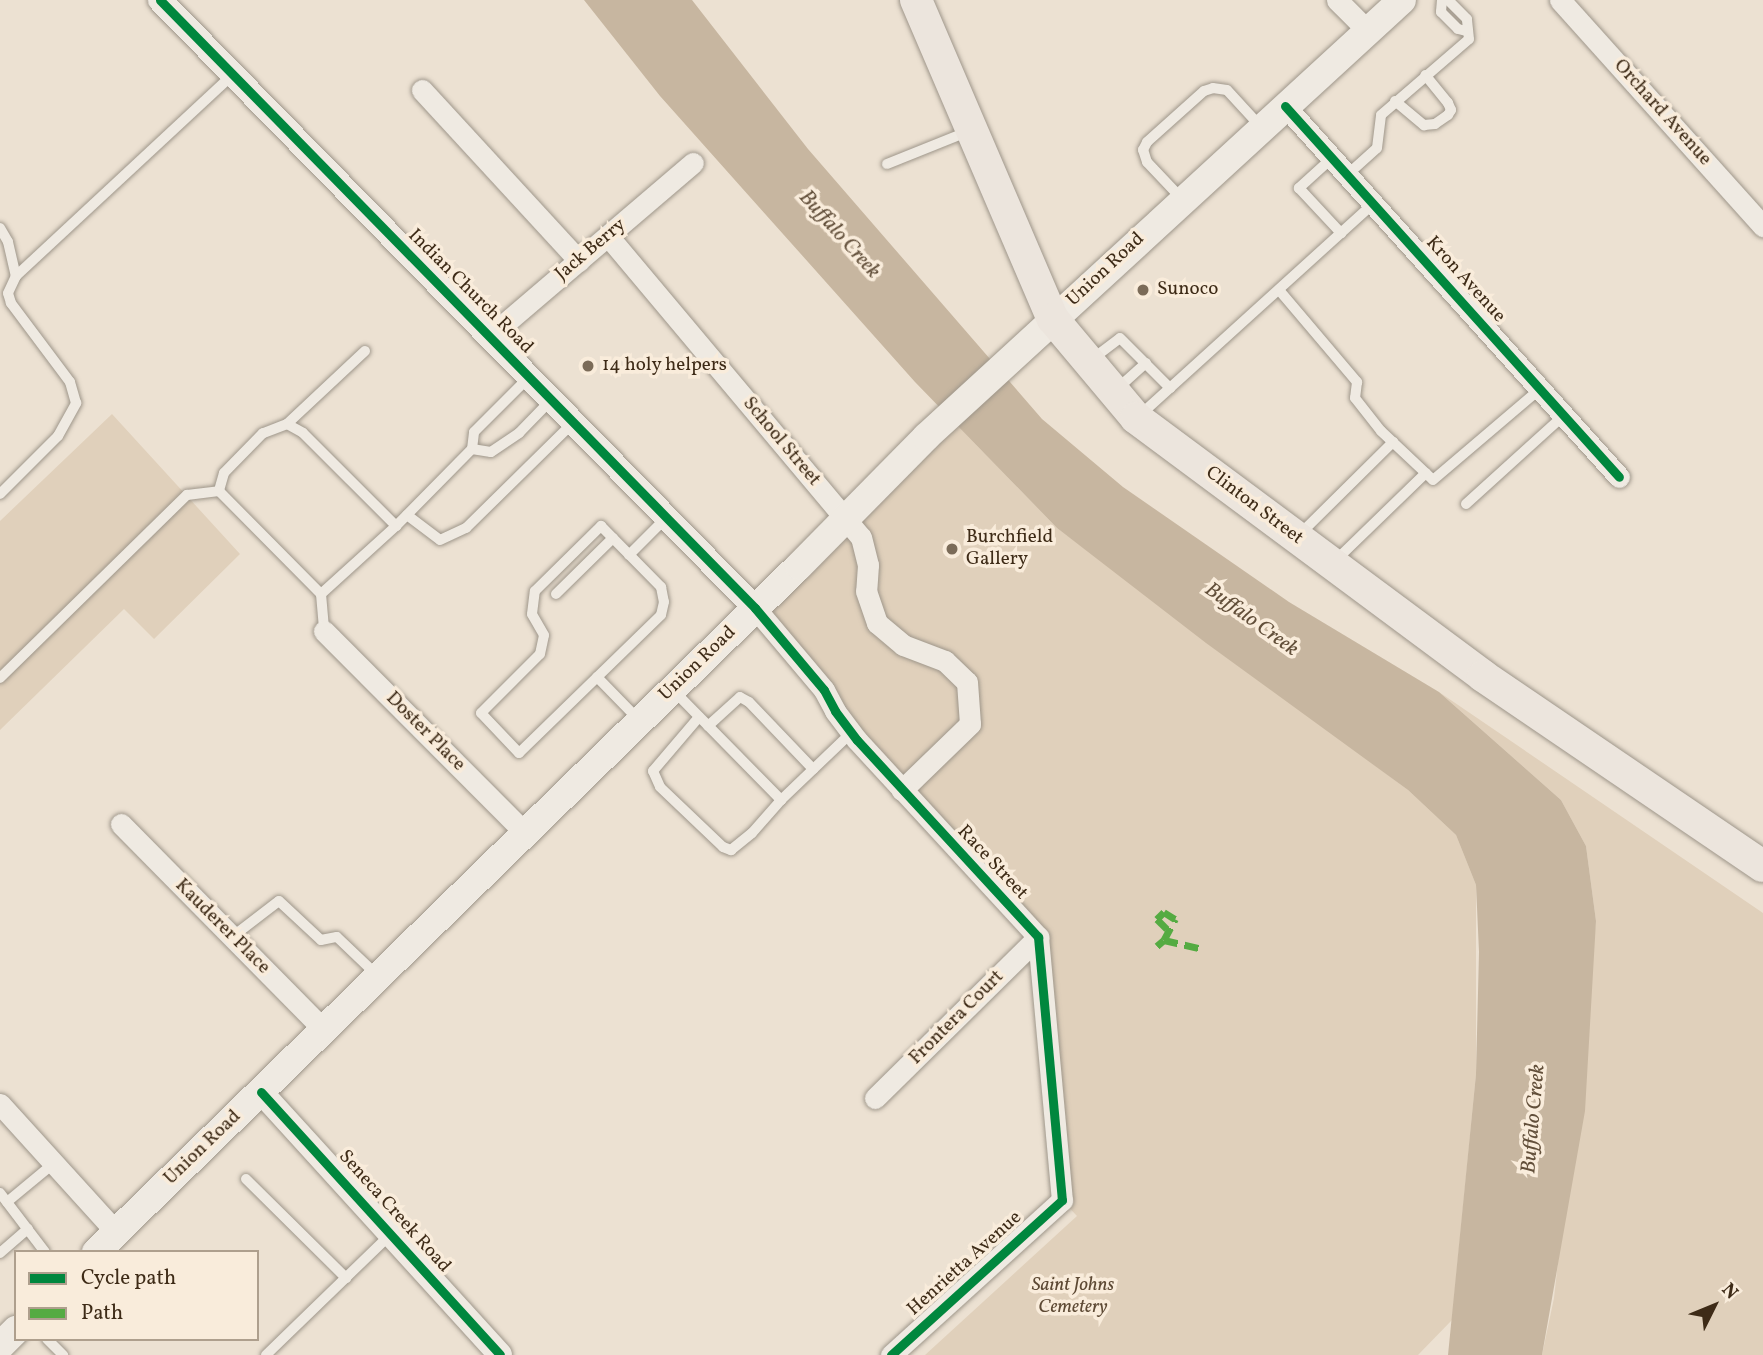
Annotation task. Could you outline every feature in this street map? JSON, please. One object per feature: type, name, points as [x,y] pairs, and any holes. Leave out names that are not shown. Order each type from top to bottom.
[{"type":"main road","name":"Clinton Street","points":[[916,0],[1053,319],[1136,418],[1483,676],[1763,866]]},
{"type":"main road","name":"Union Road","points":[[98,1250],[846,520],[926,437],[1182,199],[1402,0]]},
{"type":"main road","points":[[0,1346],[14,1332]]},
{"type":"street","name":"Indian Church Road","points":[[160,0],[755,608]]},
{"type":"street","points":[[1338,0],[1368,31]]},
{"type":"street","name":"Orchard Avenue","points":[[1560,0],[1763,226]]},
{"type":"street","points":[[422,90],[579,261]]},
{"type":"street","name":"Kron Avenue","points":[[1285,106],[1619,477]]},
{"type":"street","name":"Jack Berry","points":[[489,337],[694,163]]},
{"type":"street","name":"School Street","points":[[608,236],[846,520],[865,547],[866,591],[877,623],[903,645],[945,661],[967,682],[970,724],[902,790]]},
{"type":"street","name":"Race Street","points":[[755,608],[824,691],[851,733],[1038,937]]},
{"type":"street","name":"Doster Place","points":[[324,631],[525,833]]},
{"type":"street","name":"Kauderer Place","points":[[121,824],[323,1029]]},
{"type":"street","name":"Frontera Court","points":[[875,1098],[1038,937]]},
{"type":"street","name":"Henrietta Avenue","points":[[904,1351],[1062,1200],[1038,937]]},
{"type":"street","name":"Seneca Creek Road","points":[[261,1091],[500,1355]]},
{"type":"street","points":[[0,1104],[117,1232]]},
{"type":"lane","points":[[1347,175],[1377,148],[1381,115],[1424,75],[1469,39],[1466,19],[1445,0]]},
{"type":"lane","points":[[0,495],[58,436],[76,403],[70,382],[10,303],[8,293],[16,276],[232,75]]},
{"type":"lane","points":[[1395,101],[1424,125],[1435,124],[1448,116],[1451,110],[1448,103],[1424,75]]},
{"type":"lane","points":[[1182,199],[1147,162],[1143,150],[1147,142],[1204,91],[1213,88],[1227,90],[1262,127]]},
{"type":"lane","points":[[887,164],[972,130]]},
{"type":"lane","points":[[1332,158],[1299,188],[1341,233]]},
{"type":"lane","points":[[1136,418],[1373,204]]},
{"type":"lane","points":[[0,228],[8,242],[16,276]]},
{"type":"lane","points":[[1279,290],[1357,382],[1355,398],[1393,442],[1430,476]]},
{"type":"lane","points":[[1089,362],[1120,338],[1170,388]]},
{"type":"lane","points":[[219,491],[224,473],[263,433],[286,424],[365,351]]},
{"type":"lane","points":[[1114,391],[1146,363]]},
{"type":"lane","points":[[321,594],[396,526],[472,449],[474,432],[529,377]]},
{"type":"lane","points":[[1332,564],[1430,476],[1540,389]]},
{"type":"lane","points":[[472,449],[491,452],[519,433],[552,399]]},
{"type":"lane","points":[[1465,504],[1564,415]]},
{"type":"lane","points":[[407,515],[440,540],[466,528],[574,422]]},
{"type":"lane","points":[[286,424],[303,433],[396,526]]},
{"type":"lane","points":[[1296,537],[1393,442]]},
{"type":"lane","points":[[219,491],[321,594],[324,631]]},
{"type":"lane","points":[[0,678],[187,495],[219,491]]},
{"type":"lane","points":[[629,555],[667,517]]},
{"type":"lane","points":[[601,526],[629,555],[661,587],[664,602],[661,615],[519,753],[481,713],[540,654],[544,635],[533,614],[535,591],[601,526]]},
{"type":"lane","points":[[556,594],[613,538]]},
{"type":"lane","points":[[597,677],[640,721]]},
{"type":"lane","points":[[672,689],[780,800]]},
{"type":"lane","points":[[708,726],[740,696],[749,702],[813,769]]},
{"type":"lane","points":[[699,717],[653,771],[660,787],[723,847],[731,850],[752,833],[780,800],[851,733]]},
{"type":"lane","points":[[232,937],[279,901],[321,940],[337,937],[378,976]]},
{"type":"lane","points":[[44,1250],[4,1198],[54,1163]]},
{"type":"lane","points":[[246,1179],[346,1278]]},
{"type":"lane","points":[[0,1253],[28,1229]]},
{"type":"lane","points":[[266,1355],[391,1235]]},
{"type":"lane","points":[[49,1341],[63,1355]]},
{"type":"green space","points":[[112,414],[240,554],[154,639],[124,609],[0,730],[0,521]]},
{"type":"green space","name":"Saint Johns Cemetery","points":[[951,419],[1057,528],[1408,790],[1456,835],[1476,885],[1476,1074],[1452,1320],[1418,1355],[925,1355],[1077,1216],[1062,1200],[1038,937],[755,608]]},
{"type":"green space","points":[[1439,692],[1763,913],[1763,1355],[1542,1355],[1554,1298],[1596,921],[1586,846],[1561,800]]},
{"type":"water","name":"Buffalo Creek","points":[[584,0],[692,0],[808,149],[1042,419],[1123,487],[1289,602],[1439,692],[1561,800],[1586,846],[1596,921],[1585,1111],[1542,1355],[1448,1355],[1476,1074],[1479,952],[1476,885],[1456,835],[1408,790],[1206,643],[1057,528],[915,382],[660,96]]},
{"type":"marked path","points":[[1157,946],[1164,940],[1175,919],[1164,912],[1157,919],[1167,929]]},
{"type":"marked path","points":[[1164,940],[1199,948]]},
{"type":"cycle path","points":[[160,0],[755,608],[824,690],[835,711],[857,740],[1038,937],[1062,1200],[891,1355]]},
{"type":"cycle path","points":[[1285,106],[1619,477]]},
{"type":"cycle path","points":[[261,1092],[500,1355]]},
{"type":"place","name":"Sunoco","points":[[1143,290]]},
{"type":"place","name":"14 holy helpers","points":[[588,366]]},
{"type":"place","name":"Burchfield Gallery","points":[[952,549]]}]
